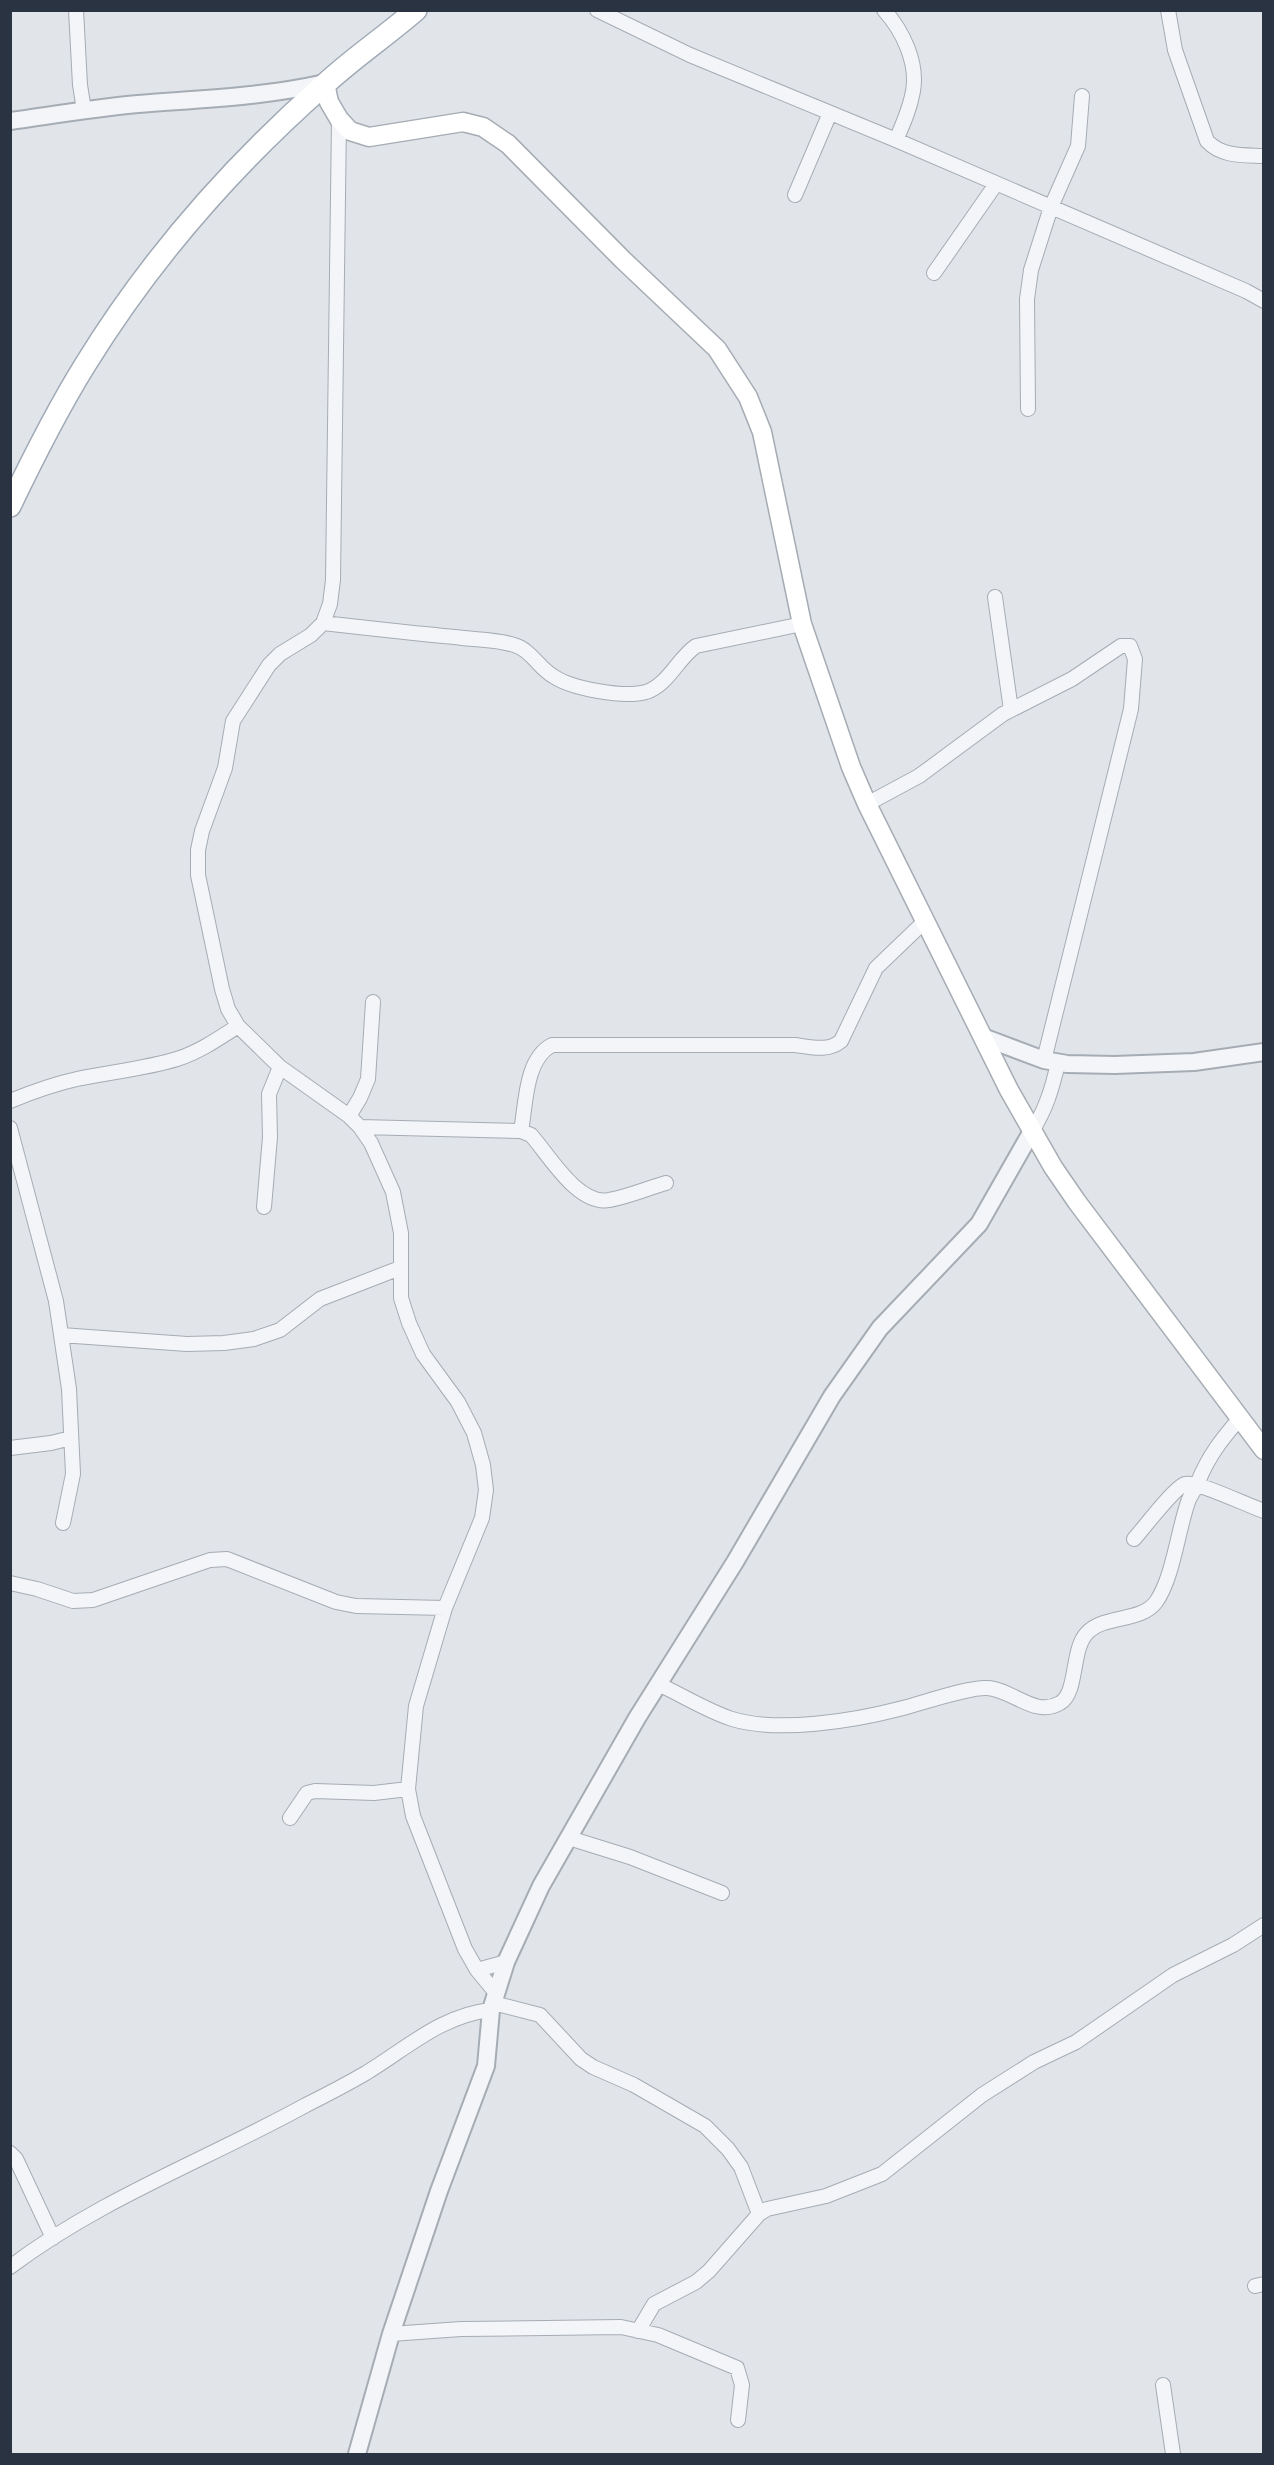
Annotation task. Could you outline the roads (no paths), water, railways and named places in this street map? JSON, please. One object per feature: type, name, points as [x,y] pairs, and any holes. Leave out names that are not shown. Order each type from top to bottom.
[{"type":"main road","points":[[10,506],[20,472],[84,366],[124,306],[179,234],[214,194],[325,83],[414,11]]},
{"type":"main road","points":[[325,83],[329,102],[339,119],[350,131],[369,137],[463,122],[483,127],[508,144],[623,260],[717,349],[748,397],[762,432],[802,624],[850,767],[925,921],[1032,1131],[1077,1202],[1263,1450]]},
{"type":"street","points":[[76,10],[80,85],[84,110]]},
{"type":"street","points":[[597,10],[690,55],[896,140],[1245,291],[1263,301]]},
{"type":"street","points":[[884,10],[898,25],[907,47],[913,77],[914,88],[910,107],[896,140]]},
{"type":"street","points":[[1168,10],[1175,50],[1207,141],[1214,148],[1224,152],[1263,156]]},
{"type":"street","points":[[10,121],[84,110],[254,95],[325,83]]},
{"type":"street","points":[[1028,409],[1027,299],[1031,270],[1051,207],[1078,146],[1082,96]]},
{"type":"street","points":[[795,195],[830,112]]},
{"type":"street","points":[[339,119],[333,580],[330,604],[323,623],[311,635],[280,654],[269,665],[233,721],[225,768],[202,831],[198,875],[222,989],[228,1009],[238,1026],[280,1067],[349,1116],[371,1143],[393,1192],[400,1233],[401,1298],[409,1323],[423,1354],[458,1402],[474,1432],[483,1466],[486,1490],[482,1518],[445,1608],[416,1706],[408,1789],[413,1816],[465,1949],[493,2002]]},
{"type":"street","points":[[933,273],[996,184]]},
{"type":"street","points":[[995,597],[1011,710]]},
{"type":"street","points":[[323,623],[515,645],[551,676],[561,681],[599,691],[636,693],[647,692],[655,687],[696,646],[802,624]]},
{"type":"street","points":[[357,2454],[391,2334],[439,2191],[486,2066],[493,2002],[506,1962],[541,1887],[658,1684],[735,1562],[832,1396],[880,1328],[979,1224],[1044,1112],[1053,1090],[1051,1062],[1131,709],[1135,659],[1130,646],[1120,646],[1072,680],[1011,710],[919,776],[867,804]]},
{"type":"street","points":[[521,1131],[532,1072],[543,1050],[552,1045],[835,1047],[841,1041],[876,968],[925,921]]},
{"type":"street","points":[[349,1116],[368,1079],[373,1002]]},
{"type":"street","points":[[10,1101],[75,1079],[138,1068],[178,1058],[208,1046],[238,1026]]},
{"type":"street","points":[[983,1037],[1051,1062],[1114,1065],[1194,1062],[1263,1052]]},
{"type":"street","points":[[264,1207],[270,1137],[269,1094],[280,1067]]},
{"type":"street","points":[[360,1127],[521,1131],[531,1135],[572,1185],[584,1196],[607,1201],[666,1183]]},
{"type":"street","points":[[10,1128],[56,1301],[69,1389],[73,1474],[63,1523]]},
{"type":"street","points":[[61,1335],[187,1344],[254,1339],[280,1329],[320,1299],[400,1268]]},
{"type":"street","points":[[658,1684],[731,1718],[757,1725],[849,1720],[988,1688],[1017,1697],[1032,1706],[1049,1707],[1062,1703],[1069,1691],[1079,1644],[1087,1633],[1096,1626],[1145,1611],[1155,1603],[1163,1590],[1188,1500],[1198,1484],[1203,1467],[1216,1446],[1240,1418]]},
{"type":"street","points":[[10,1448],[71,1438]]},
{"type":"street","points":[[1134,1539],[1176,1491],[1185,1484],[1198,1484],[1263,1511]]},
{"type":"street","points":[[10,1583],[73,1601],[93,1600],[210,1560],[227,1559],[336,1602],[356,1606],[445,1608]]},
{"type":"street","points":[[290,1818],[307,1793],[315,1791],[374,1793],[408,1789]]},
{"type":"street","points":[[569,1838],[630,1857],[722,1893]]},
{"type":"street","points":[[638,2331],[654,2304],[696,2282],[709,2271],[759,2214],[767,2209],[826,2196],[882,2174],[982,2095],[1034,2062],[1076,2042],[1173,1975],[1233,1945],[1263,1925]]},
{"type":"street","points":[[477,1970],[506,1962]]},
{"type":"street","points":[[10,2267],[53,2238],[147,2185],[356,2078],[445,2022],[493,2002],[540,2015],[581,2059],[593,2067],[634,2085],[705,2126],[728,2149],[741,2167],[759,2214]]},
{"type":"street","points":[[10,2153],[16,2159],[53,2238]]},
{"type":"street","points":[[391,2334],[461,2329],[621,2327],[658,2335],[737,2368],[742,2385],[738,2420]]},
{"type":"street","points":[[1163,2385],[1173,2454]]}]
